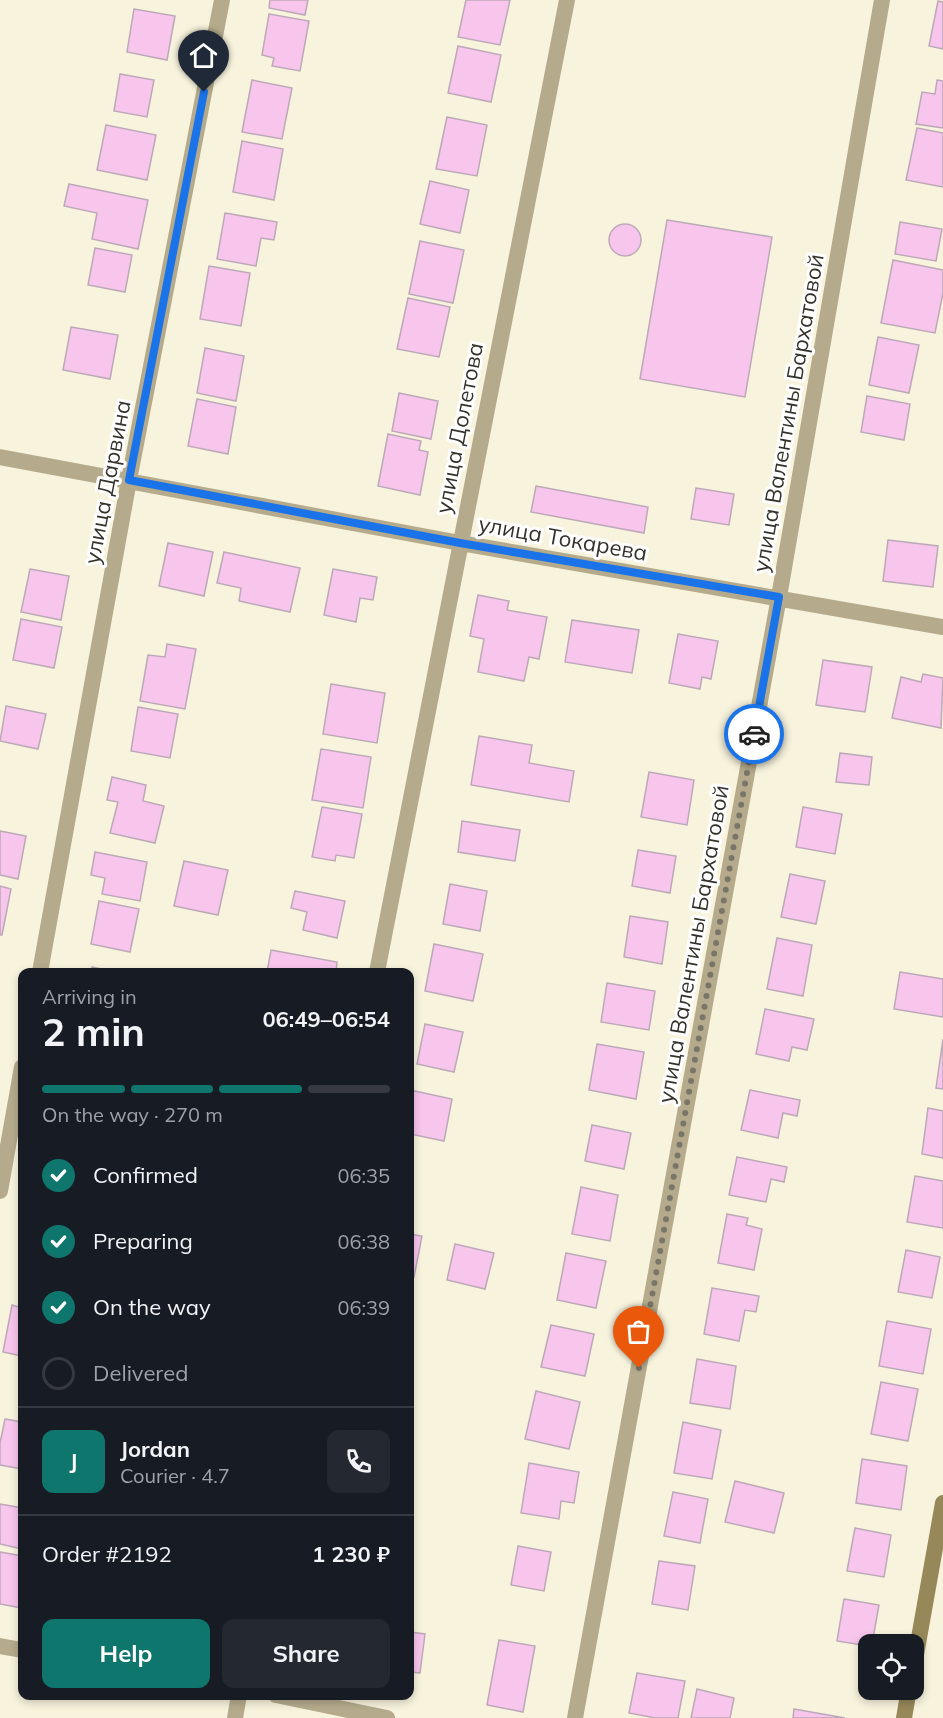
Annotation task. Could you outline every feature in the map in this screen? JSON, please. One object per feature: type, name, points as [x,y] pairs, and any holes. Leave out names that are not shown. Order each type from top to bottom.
[{"type":"main road","points":[[920,1634],[943,1503]]},
{"type":"main road","points":[[904,1718],[907,1700]]},
{"type":"street","name":"улица Дарвина","points":[[41,968],[129,480],[222,0]]},
{"type":"street","name":"улица Долетова","points":[[378,968],[567,0]]},
{"type":"street","name":"улица Валентины Бархатовой","points":[[575,1718],[779,597],[882,0]]},
{"type":"street","name":"улица Токарева","points":[[0,457],[460,543],[943,627]]},
{"type":"street","points":[[0,1191],[18,1090]]},
{"type":"street","points":[[0,1646],[18,1649]]},
{"type":"street","points":[[235,1718],[238,1700]]},
{"type":"street","points":[[300,1700],[387,1718]]},
{"type":"building","points":[[270,0],[308,0],[305,15],[269,8]]},
{"type":"building","points":[[466,0],[510,0],[500,45],[458,37]]},
{"type":"building","points":[[938,1],[943,2],[943,49],[929,46]]},
{"type":"building","points":[[134,9],[175,16],[167,60],[127,52]]},
{"type":"building","points":[[269,14],[309,21],[300,71],[272,66],[274,58],[262,55]]},
{"type":"building","points":[[458,46],[501,55],[491,102],[448,93]]},
{"type":"building","points":[[120,74],[154,80],[147,117],[114,111]]},
{"type":"building","points":[[252,80],[292,88],[282,139],[242,132]]},
{"type":"building","points":[[937,80],[943,81],[943,128],[916,124],[922,92],[935,94]]},
{"type":"building","points":[[447,117],[487,125],[477,176],[436,169]]},
{"type":"building","points":[[106,125],[156,135],[147,180],[97,170]]},
{"type":"building","points":[[917,128],[943,133],[943,187],[906,180]]},
{"type":"building","points":[[242,141],[283,149],[274,200],[233,192]]},
{"type":"building","points":[[430,181],[469,190],[460,233],[420,224]]},
{"type":"building","points":[[69,184],[148,200],[138,249],[92,239],[97,213],[64,206]]},
{"type":"building","points":[[225,213],[277,222],[274,240],[261,238],[256,266],[217,259]]},
{"type":"building","points":[[667,220],[772,237],[745,397],[640,379]]},
{"type":"building","points":[[900,222],[942,229],[936,261],[895,254]]},
{"type":"building","points":[[625,224],[636,229],[641,240],[636,251],[625,256],[614,251],[609,240],[614,229]]},
{"type":"building","points":[[420,241],[464,250],[453,303],[409,294]]},
{"type":"building","points":[[95,248],[132,255],[125,292],[88,285]]},
{"type":"building","points":[[893,260],[943,270],[943,293],[935,333],[881,323]]},
{"type":"building","points":[[209,266],[250,273],[241,326],[200,319]]},
{"type":"building","points":[[408,298],[450,307],[439,357],[397,349]]},
{"type":"building","points":[[71,327],[118,335],[110,379],[63,370]]},
{"type":"building","points":[[878,337],[919,345],[909,393],[869,385]]},
{"type":"building","points":[[205,348],[244,356],[236,401],[197,393]]},
{"type":"building","points":[[399,393],[438,401],[431,439],[392,431]]},
{"type":"building","points":[[867,396],[910,404],[904,440],[861,432]]},
{"type":"building","points":[[197,399],[236,407],[228,454],[188,446]]},
{"type":"building","points":[[388,434],[421,441],[419,450],[428,452],[420,495],[378,486]]},
{"type":"building","points":[[536,486],[648,507],[644,533],[531,512]]},
{"type":"building","points":[[696,488],[734,494],[729,525],[691,519]]},
{"type":"building","points":[[888,540],[938,546],[933,587],[883,581]]},
{"type":"building","points":[[168,543],[213,552],[204,596],[159,586]]},
{"type":"building","points":[[224,552],[300,568],[290,612],[239,601],[241,588],[217,583]]},
{"type":"building","points":[[30,569],[69,576],[61,620],[21,612]]},
{"type":"building","points":[[333,569],[377,577],[373,600],[360,598],[356,622],[324,615]]},
{"type":"building","points":[[478,595],[509,601],[507,610],[547,617],[539,659],[529,657],[524,681],[478,672],[484,639],[470,636]]},
{"type":"building","points":[[21,619],[62,627],[54,668],[13,660]]},
{"type":"building","points":[[572,620],[639,630],[632,673],[565,662]]},
{"type":"building","points":[[678,634],[718,641],[711,679],[702,677],[700,689],[669,683]]},
{"type":"building","points":[[167,644],[196,649],[185,709],[140,701],[148,655],[165,657]]},
{"type":"building","points":[[823,660],[872,667],[865,712],[816,705]]},
{"type":"building","points":[[923,674],[943,678],[941,728],[892,718],[901,677],[921,682]]},
{"type":"building","points":[[331,684],[385,693],[377,743],[323,734]]},
{"type":"building","points":[[6,706],[46,714],[38,749],[0,741]]},
{"type":"building","points":[[138,707],[178,714],[170,758],[131,751]]},
{"type":"building","points":[[479,736],[532,745],[529,763],[574,771],[569,802],[471,785]]},
{"type":"building","points":[[321,749],[371,757],[363,808],[312,800]]},
{"type":"building","points":[[840,753],[872,757],[869,785],[836,782]]},
{"type":"building","points":[[649,772],[694,780],[687,825],[641,817]]},
{"type":"building","points":[[112,777],[146,785],[143,801],[164,806],[155,843],[110,833],[118,802],[107,800]]},
{"type":"building","points":[[322,807],[362,814],[354,858],[336,855],[335,861],[312,857]]},
{"type":"building","points":[[803,807],[842,814],[835,854],[796,847]]},
{"type":"building","points":[[462,821],[520,830],[515,861],[458,852]]},
{"type":"building","points":[[0,831],[26,836],[18,879],[0,875]]},
{"type":"building","points":[[638,850],[676,856],[670,893],[632,886]]},
{"type":"building","points":[[95,852],[147,862],[140,901],[102,894],[105,878],[91,875]]},
{"type":"building","points":[[184,861],[228,870],[218,915],[174,906]]},
{"type":"building","points":[[790,874],[825,881],[816,924],[781,917]]},
{"type":"building","points":[[450,884],[487,891],[480,931],[443,924]]},
{"type":"building","points":[[0,886],[11,889],[2,935],[0,935]]},
{"type":"building","points":[[295,891],[345,901],[337,938],[303,930],[307,912],[291,908]]},
{"type":"building","points":[[99,901],[139,909],[130,952],[91,944]]},
{"type":"building","points":[[630,916],[668,922],[662,964],[624,957]]},
{"type":"building","points":[[777,938],[812,945],[803,996],[767,989]]},
{"type":"building","points":[[434,944],[483,954],[473,1001],[425,991]]},
{"type":"building","points":[[271,950],[337,962],[336,968],[268,968]]},
{"type":"building","points":[[900,972],[943,979],[943,1017],[894,1009]]},
{"type":"building","points":[[607,983],[655,991],[649,1030],[601,1022]]},
{"type":"building","points":[[765,1009],[814,1019],[807,1050],[792,1047],[789,1061],[756,1054]]},
{"type":"building","points":[[425,1024],[463,1032],[454,1072],[417,1064]]},
{"type":"building","points":[[943,1039],[943,1089],[936,1088]]},
{"type":"building","points":[[597,1044],[644,1052],[636,1099],[589,1090]]},
{"type":"building","points":[[750,1090],[800,1100],[797,1116],[783,1113],[778,1138],[741,1130]]},
{"type":"building","points":[[414,1091],[452,1099],[444,1141],[414,1135]]},
{"type":"building","points":[[928,1108],[943,1111],[943,1158],[922,1154]]},
{"type":"building","points":[[592,1125],[631,1133],[624,1169],[585,1161]]},
{"type":"building","points":[[737,1157],[787,1167],[784,1182],[771,1179],[766,1202],[729,1195]]},
{"type":"building","points":[[915,1176],[943,1181],[943,1228],[907,1222]]},
{"type":"building","points":[[581,1187],[618,1195],[610,1241],[572,1234]]},
{"type":"building","points":[[727,1214],[748,1218],[746,1225],[762,1229],[754,1270],[718,1263]]},
{"type":"building","points":[[414,1235],[422,1236],[414,1277]]},
{"type":"building","points":[[455,1244],[494,1253],[485,1289],[447,1280]]},
{"type":"building","points":[[906,1250],[940,1257],[932,1298],[898,1292]]},
{"type":"building","points":[[566,1253],[606,1261],[596,1308],[557,1300]]},
{"type":"building","points":[[712,1288],[759,1296],[756,1312],[745,1310],[739,1341],[704,1334]]},
{"type":"building","points":[[12,1305],[18,1307],[18,1355],[3,1352]]},
{"type":"building","points":[[887,1321],[931,1329],[923,1374],[879,1366]]},
{"type":"building","points":[[551,1325],[594,1334],[585,1376],[541,1367]]},
{"type":"building","points":[[697,1359],[736,1366],[730,1409],[690,1403]]},
{"type":"building","points":[[881,1382],[918,1389],[908,1441],[871,1434]]},
{"type":"building","points":[[536,1391],[580,1402],[569,1449],[525,1439]]},
{"type":"building","points":[[5,1419],[18,1421],[18,1468],[0,1465],[0,1443]]},
{"type":"building","points":[[683,1422],[721,1430],[712,1479],[674,1473]]},
{"type":"building","points":[[862,1459],[907,1466],[901,1510],[856,1503]]},
{"type":"building","points":[[529,1463],[579,1472],[574,1503],[561,1501],[559,1519],[521,1513]]},
{"type":"building","points":[[735,1481],[784,1493],[774,1533],[725,1522]]},
{"type":"building","points":[[673,1492],[708,1499],[700,1543],[664,1536]]},
{"type":"building","points":[[0,1504],[18,1507],[18,1548],[0,1544]]},
{"type":"building","points":[[855,1528],[891,1535],[884,1577],[847,1571]]},
{"type":"building","points":[[518,1546],[551,1552],[544,1591],[511,1585]]},
{"type":"building","points":[[0,1552],[18,1555],[18,1607],[0,1604]]},
{"type":"building","points":[[659,1561],[695,1566],[688,1610],[652,1604]]},
{"type":"building","points":[[844,1599],[879,1605],[874,1634],[858,1634],[858,1644],[837,1641]]},
{"type":"building","points":[[414,1633],[425,1634],[420,1673],[414,1672]]},
{"type":"building","points":[[499,1640],[535,1646],[523,1712],[487,1705]]},
{"type":"building","points":[[637,1673],[685,1681],[678,1718],[655,1718],[629,1713]]},
{"type":"building","points":[[697,1689],[734,1698],[730,1718],[691,1718]]},
{"type":"building","points":[[794,1709],[845,1718],[793,1718]]},
{"type":"way so far","points":[[639,1368],[754,734]]},
{"type":"route","points":[[204,92],[129,480],[460,543],[779,597],[754,734]]}]
